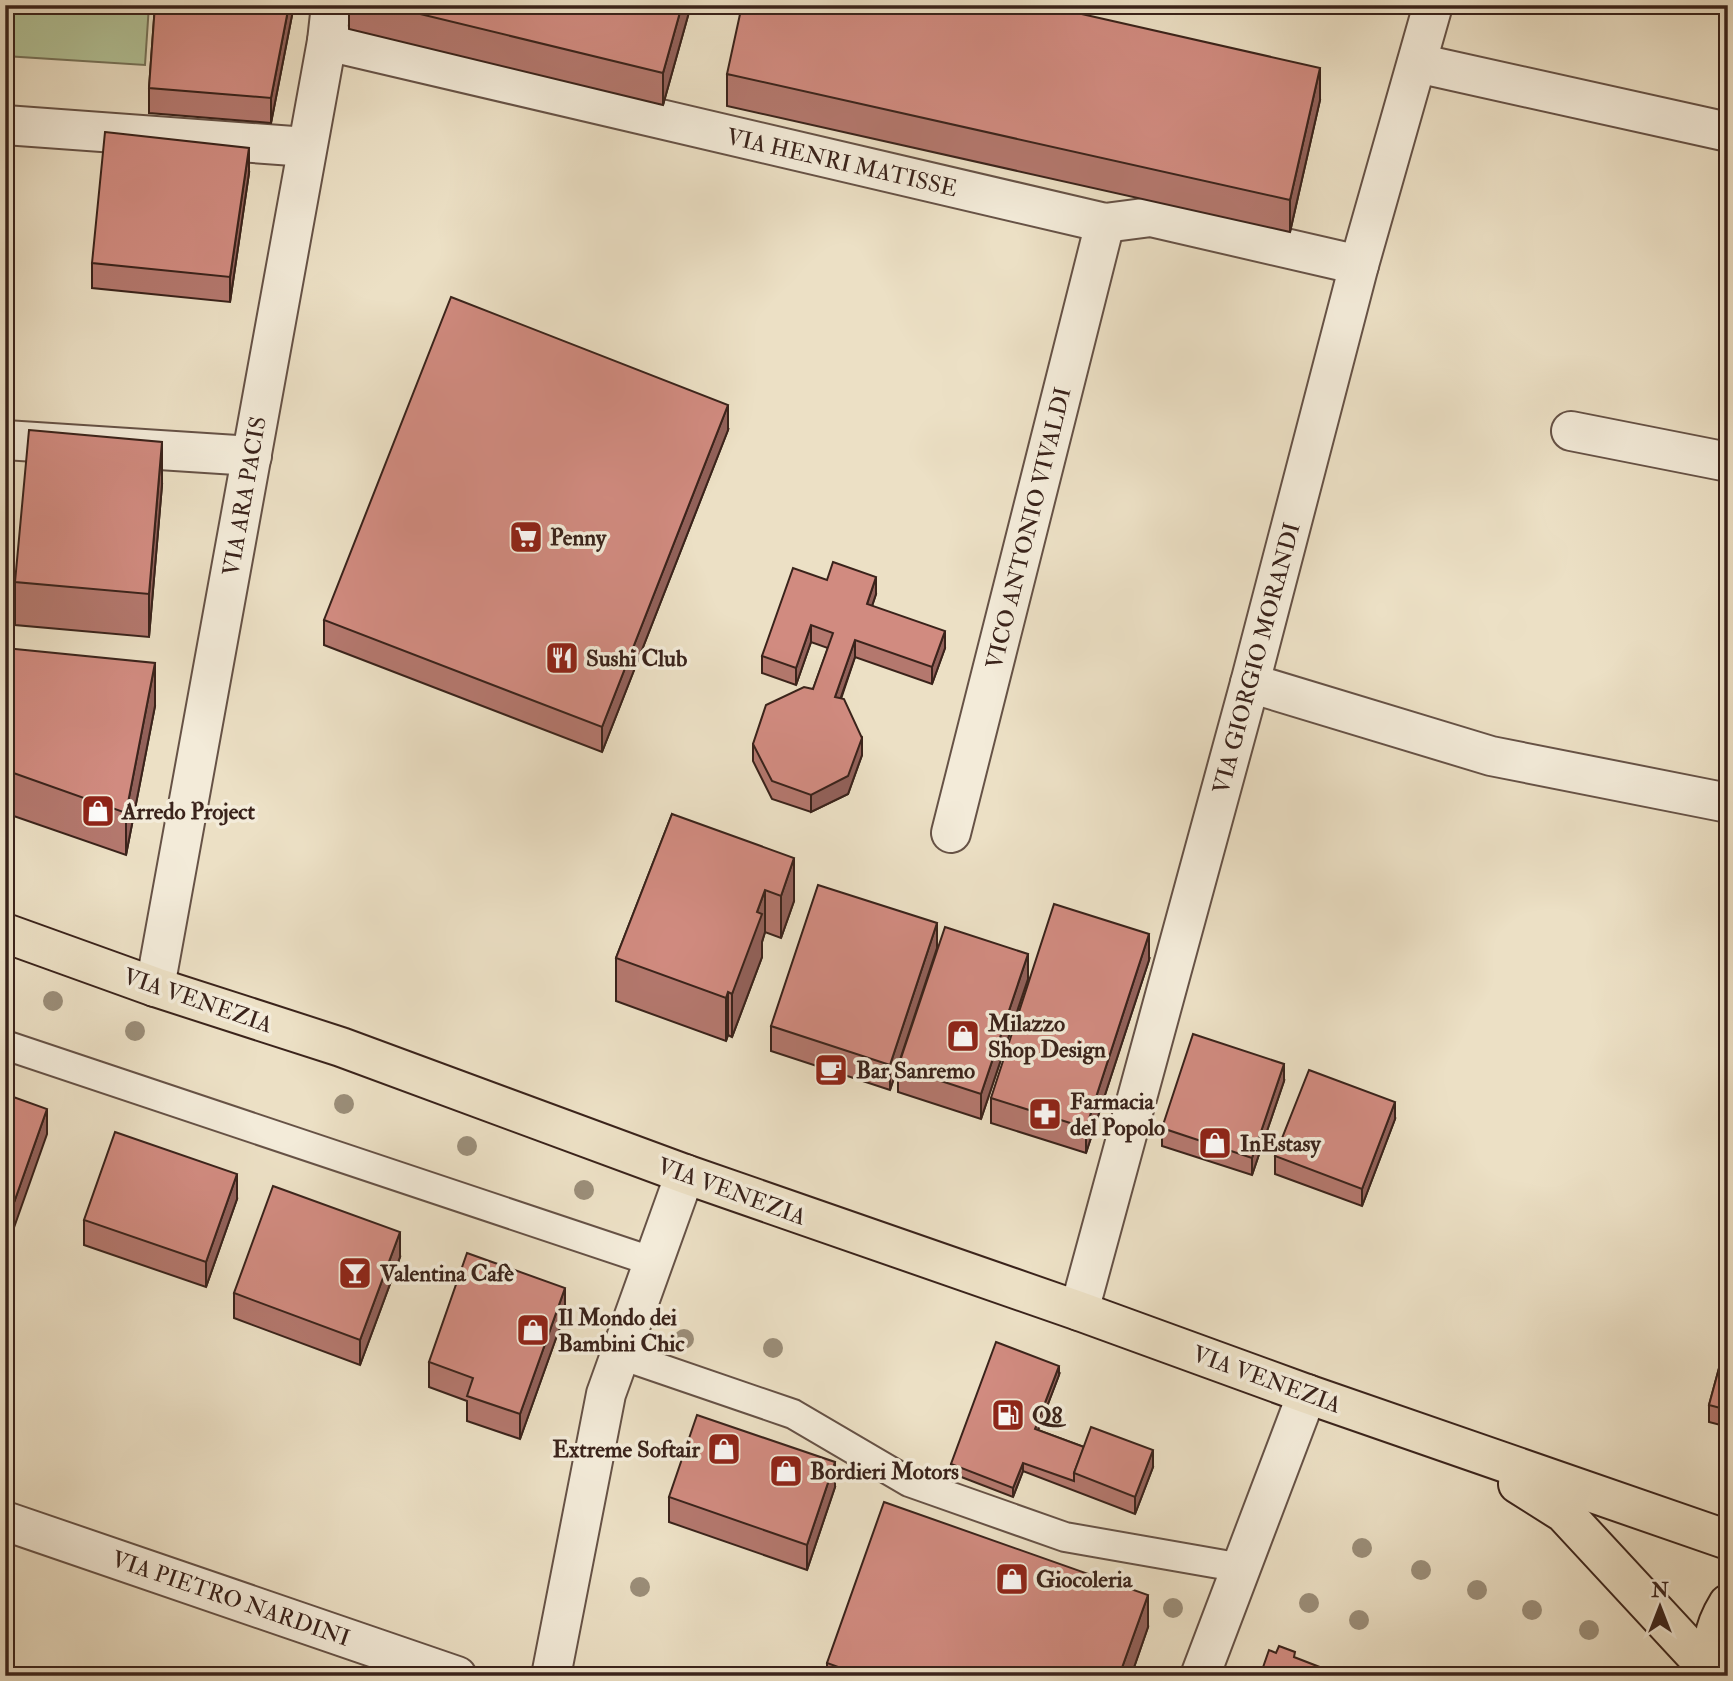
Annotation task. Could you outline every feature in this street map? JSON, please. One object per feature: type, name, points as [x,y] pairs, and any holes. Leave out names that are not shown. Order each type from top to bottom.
[{"type":"main road","name":"VIA VENEZIA","points":[[5,933],[155,987],[341,1048],[685,1174],[1080,1311],[1460,1448]]},
{"type":"main road","points":[[1460,1448],[1728,1540]]},
{"type":"main road","points":[[1460,1448],[1564,1513],[1716,1676]]},
{"type":"main road","points":[[1716,1676],[1712,1650],[1717,1620],[1728,1604]]},
{"type":"street","name":"VIA GIORGIO MORANDI","points":[[1080,1311],[1250,683],[1359,265],[1433,5]]},
{"type":"street","name":"VIA ARA PACIS","points":[[155,987],[329,23]]},
{"type":"street","name":"VIA HENRI MATISSE","points":[[329,23],[1105,223],[1151,217],[1359,265]]},
{"type":"street","points":[[1417,63],[1728,132]]},
{"type":"street","points":[[5,125],[307,147]]},
{"type":"street","name":"VICO ANTONIO VIVALDI","points":[[951,833],[1105,223]]},
{"type":"street","points":[[1571,431],[1728,462]]},
{"type":"street","points":[[5,440],[252,456]]},
{"type":"street","points":[[1250,683],[1491,756],[1728,803]]},
{"type":"street","points":[[551,1676],[606,1394],[685,1174]]},
{"type":"street","points":[[1200,1676],[1307,1394]]},
{"type":"street","name":"VIA PIETRO NARDINI","points":[[5,1521],[457,1676]]},
{"type":"lane","points":[[5,1045],[654,1262]]},
{"type":"lane","points":[[621,1356],[793,1414],[909,1482],[1065,1537],[1241,1568]]},
{"type":"green space","points":[[5,5],[149,5],[145,65],[5,56]]},
{"type":"building","points":[[155,5],[289,5],[271,98],[149,88]]},
{"type":"building","points":[[383,5],[682,5],[663,73]]},
{"type":"building","points":[[742,5],[1042,5],[1320,68],[1290,200],[727,74]]},
{"type":"building","points":[[105,132],[249,148],[230,277],[92,263]]},
{"type":"building","name":"Penny","points":[[451,297],[728,405],[602,727],[324,620]]},
{"type":"building","points":[[29,430],[162,442],[149,594],[15,582]]},
{"type":"building","points":[[833,562],[876,577],[867,604],[945,631],[932,667],[855,640],[835,697],[844,699],[862,738],[848,776],[811,795],[772,781],[753,744],[766,705],[804,687],[813,689],[833,633],[811,625],[796,668],[762,656],[793,568],[827,580]]},
{"type":"building","points":[[5,648],[155,663],[126,813],[5,770]]},
{"type":"building","points":[[672,814],[794,858],[781,896],[765,890],[757,912],[762,914],[732,994],[728,992],[726,998],[616,958]]},
{"type":"building","points":[[818,885],[937,923],[890,1065],[771,1026]]},
{"type":"building","points":[[1054,904],[1149,934],[1086,1128],[991,1098]]},
{"type":"building","points":[[945,927],[1028,954],[981,1094],[898,1067]]},
{"type":"building","points":[[1193,1034],[1284,1064],[1252,1158],[1162,1128]]},
{"type":"building","points":[[1309,1070],[1395,1102],[1362,1189],[1275,1156]]},
{"type":"building","points":[[5,1094],[47,1109],[5,1228]]},
{"type":"building","points":[[115,1132],[237,1174],[206,1262],[84,1220]]},
{"type":"building","points":[[273,1186],[400,1232],[360,1340],[234,1293]]},
{"type":"building","points":[[467,1253],[565,1288],[520,1414],[467,1396],[473,1378],[429,1362]]},
{"type":"building","points":[[5,1312],[10,1314],[5,1328]]},
{"type":"building","points":[[1728,1335],[1728,1410],[1709,1405]]},
{"type":"building","points":[[996,1342],[1059,1366],[1035,1429],[1084,1447],[1074,1473],[1074,1481],[1023,1463],[1013,1488],[951,1464]]},
{"type":"building","points":[[697,1415],[835,1462],[807,1545],[669,1497]]},
{"type":"building","points":[[1091,1427],[1153,1450],[1135,1497],[1074,1473]]},
{"type":"building","points":[[884,1502],[1148,1595],[1119,1676],[863,1676],[827,1663]]},
{"type":"building","points":[[1279,1646],[1295,1652],[1294,1657],[1343,1676],[1260,1676],[1269,1650],[1276,1653]]},
{"type":"place","name":"Penny","points":[[526,537]]},
{"type":"place","name":"Sushi Club","points":[[562,658]]},
{"type":"place","name":"Arredo Project","points":[[98,811]]},
{"type":"place","name":"Milazzo Shop Design","points":[[963,1036]]},
{"type":"place","name":"Bar Sanremo","points":[[831,1070]]},
{"type":"place","name":"Farmacia del Popolo","points":[[1045,1114]]},
{"type":"place","name":"InEstasy","points":[[1215,1143]]},
{"type":"place","name":"Valentina Cafè","points":[[355,1273]]},
{"type":"place","name":"Il Mondo dei Bambini Chic","points":[[533,1330]]},
{"type":"place","name":"Q8","points":[[1008,1415]]},
{"type":"place","name":"Extreme Softair","points":[[724,1449]]},
{"type":"place","name":"Bordieri Motors","points":[[786,1471]]},
{"type":"place","name":"Giocoleria","points":[[1012,1579]]}]
